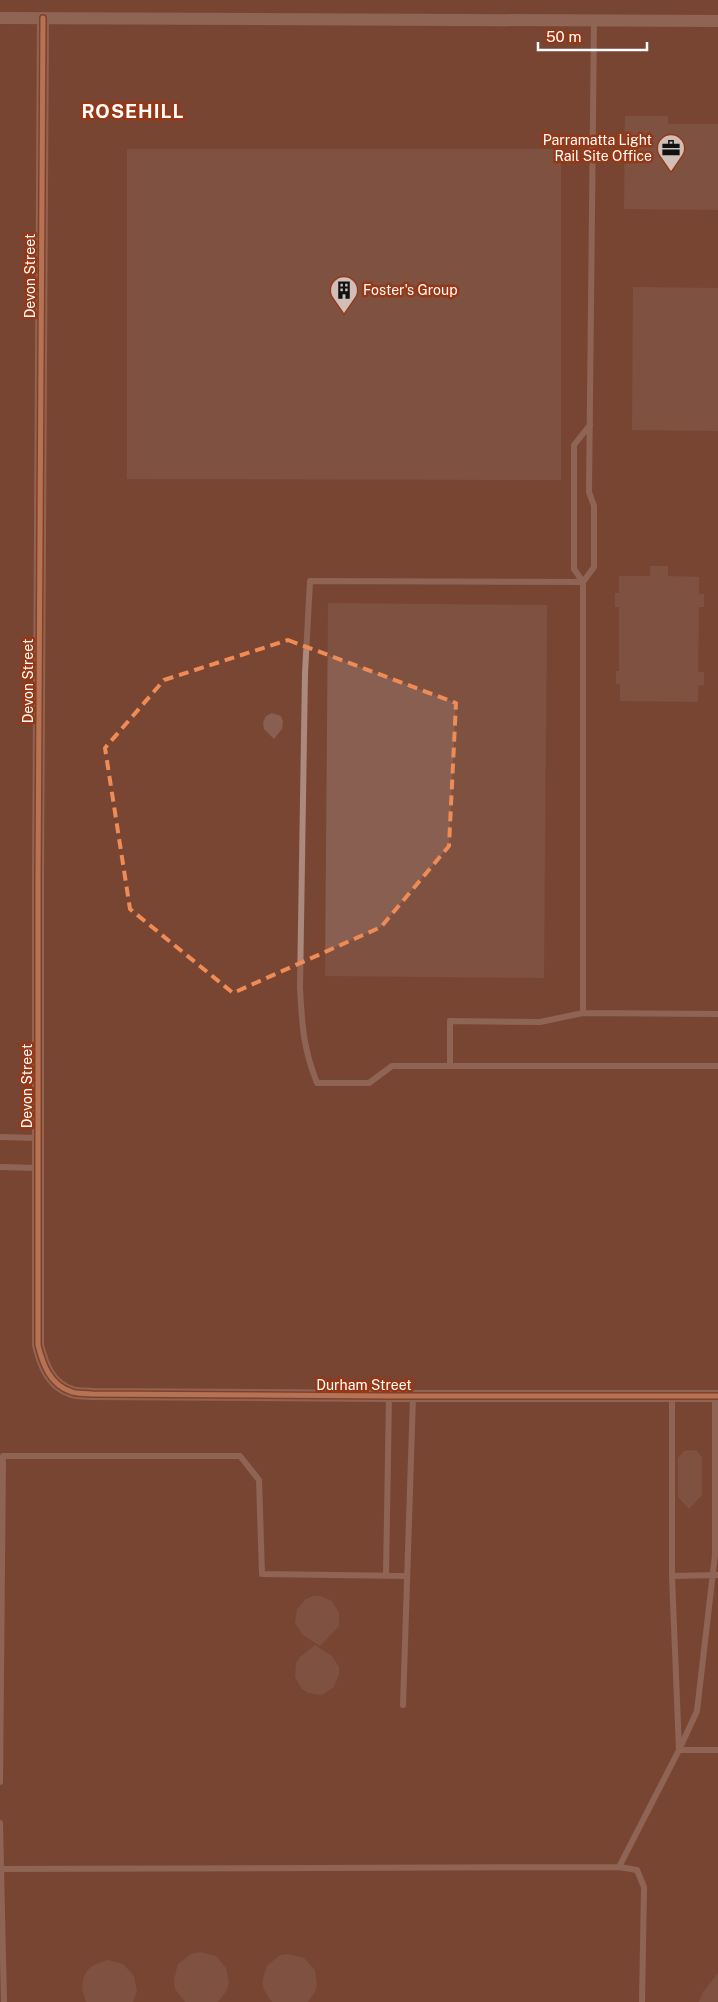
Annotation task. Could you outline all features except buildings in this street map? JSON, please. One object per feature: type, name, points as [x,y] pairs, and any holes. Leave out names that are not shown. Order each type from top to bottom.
[{"type":"street","points":[[0,18],[594,22],[718,21]]},
{"type":"street","name":"Devon Street","points":[[38,1345],[43,18]]},
{"type":"street","name":"Durham Street","points":[[38,1345],[42,1364],[54,1382],[72,1392],[389,1396],[716,1396]]},
{"type":"lane","points":[[583,582],[594,567],[594,506],[589,492],[594,22]]},
{"type":"lane","points":[[583,1013],[583,582],[574,569],[574,445],[590,425]]},
{"type":"lane","points":[[583,582],[310,581],[305,673],[300,988],[307,1059],[316,1083],[369,1083],[392,1066],[718,1066]]},
{"type":"lane","points":[[450,1066],[450,1022],[540,1022],[583,1013],[718,1014]]},
{"type":"lane","points":[[0,1137],[38,1138]]},
{"type":"lane","points":[[0,1167],[38,1168]]},
{"type":"lane","points":[[386,1575],[389,1396]]},
{"type":"lane","points":[[403,1706],[414,1396]]},
{"type":"lane","points":[[672,1396],[672,1576],[679,1750]]},
{"type":"lane","points":[[619,1867],[697,1711],[715,1575],[716,1396]]},
{"type":"lane","points":[[0,1782],[3,1456],[240,1456],[258,1480],[262,1574],[407,1576]]},
{"type":"lane","points":[[672,1576],[715,1575]]},
{"type":"lane","points":[[679,1750],[718,1750]]},
{"type":"lane","points":[[0,1823],[4,2002]]},
{"type":"lane","points":[[0,1869],[619,1867],[636,1870],[644,1887],[642,2002]]},
{"type":"highlighted area","points":[[288,640],[456,703],[449,846],[381,927],[233,993],[130,909],[105,748],[164,680]]},
{"type":"cycle path","points":[[43,18],[38,878],[38,1345],[45,1367],[58,1385],[64,1389],[74,1393],[92,1394],[718,1396]]},
{"type":"place","name":"Parramatta Light Rail Site Office","points":[[671,172]]},
{"type":"place","name":"Foster's Group","points":[[344,314]]},
{"type":"district","name":"ROSEHILL","points":[[133,111]]}]
